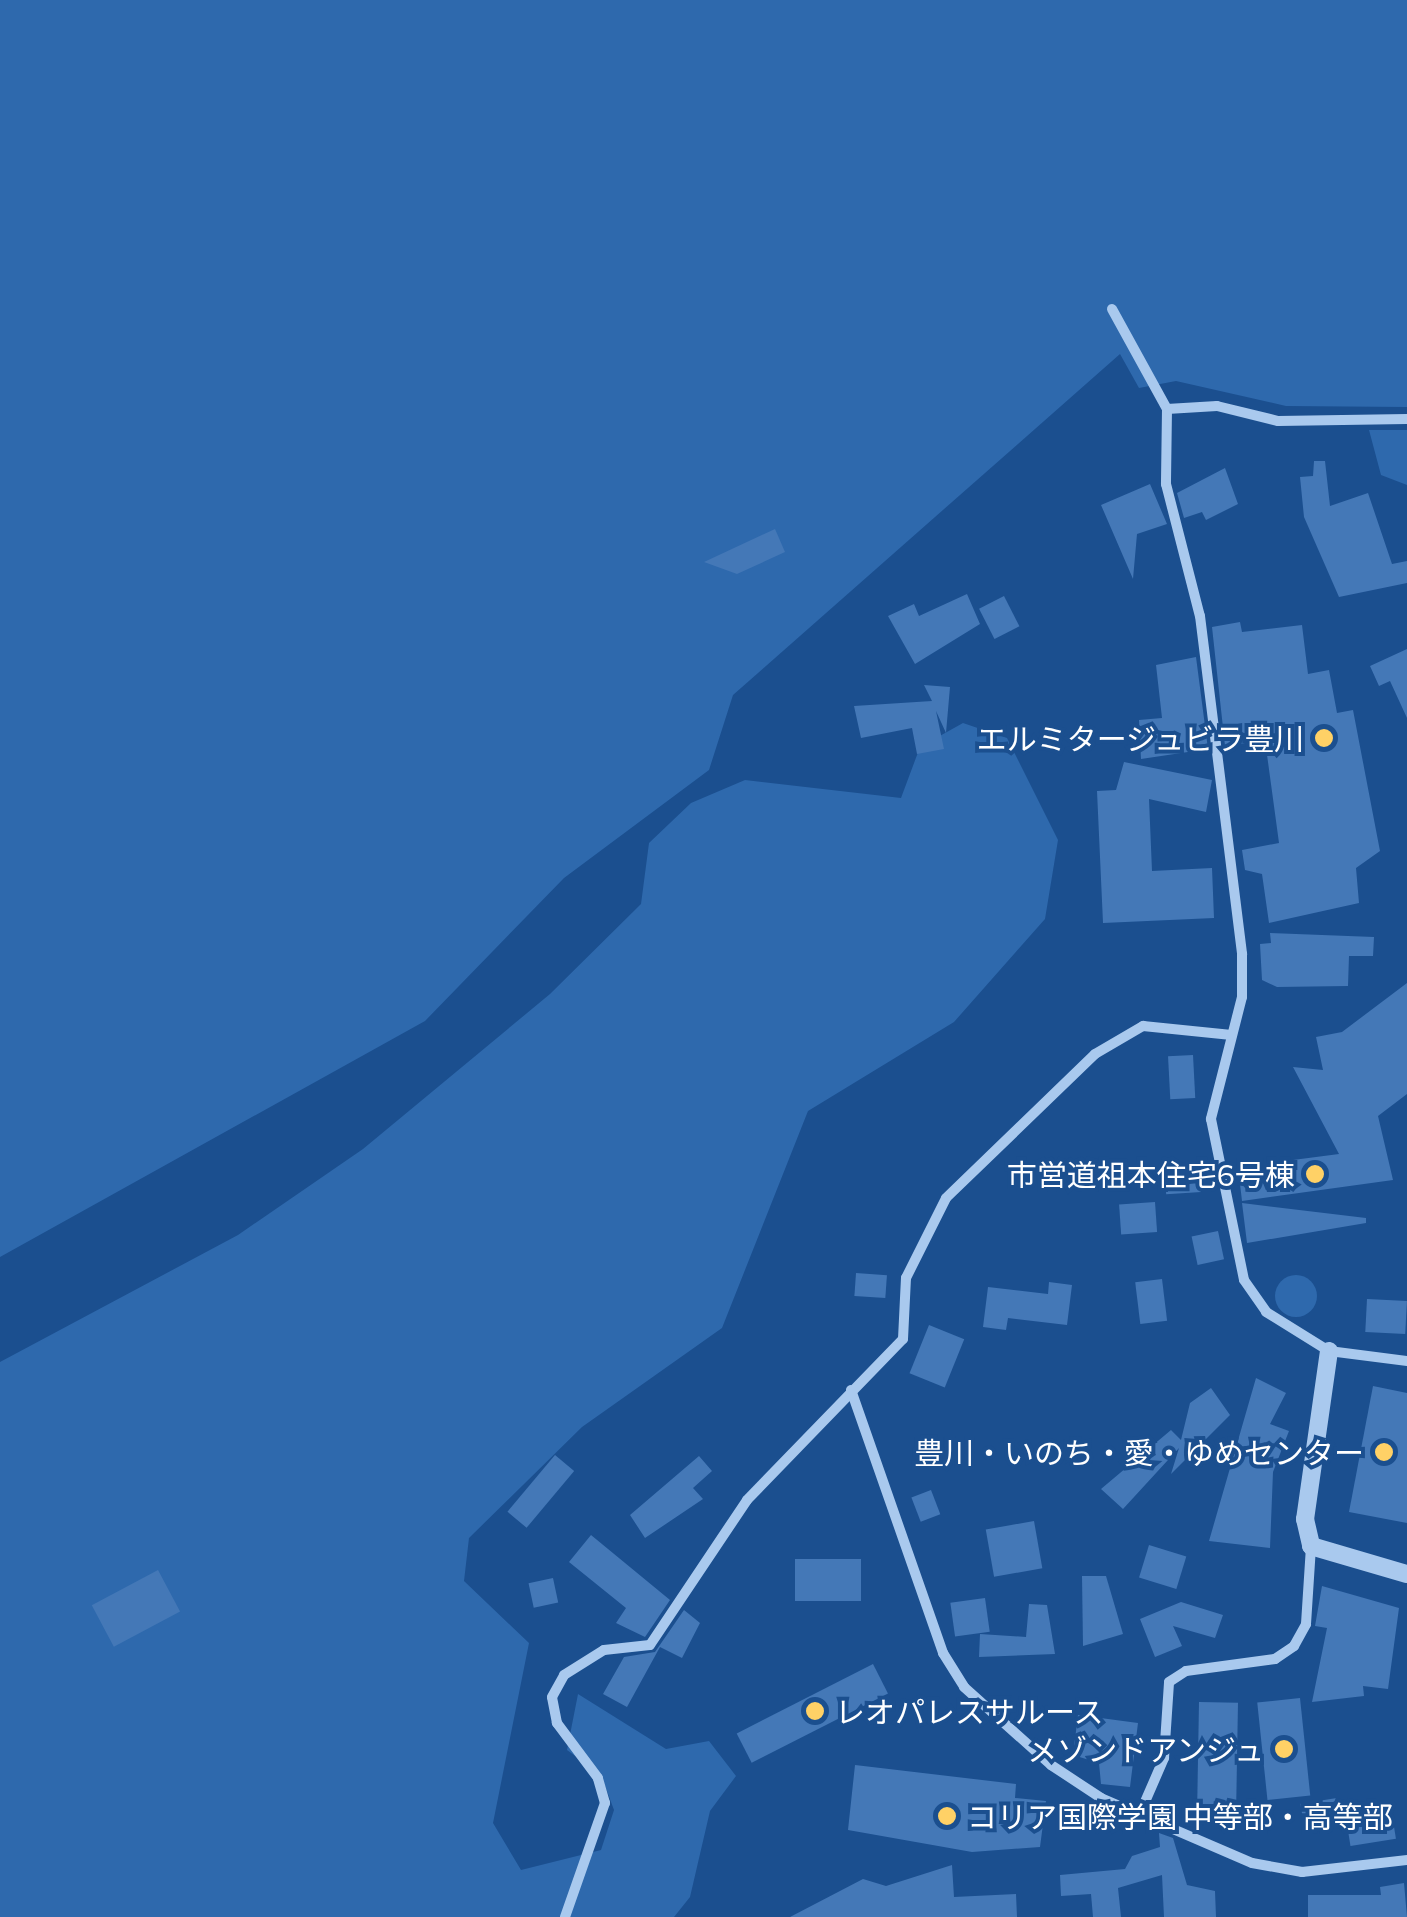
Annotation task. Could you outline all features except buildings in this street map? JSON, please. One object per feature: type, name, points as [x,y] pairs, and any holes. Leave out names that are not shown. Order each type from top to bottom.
[{"type":"street","points":[[1112,310],[1168,409],[1166,484],[1200,616],[1242,954],[1232,1035],[1211,1119],[1244,1280],[1266,1312],[1330,1350],[1407,1361]]},
{"type":"street","points":[[1168,409],[1217,406],[1278,421],[1407,418]]},
{"type":"street","points":[[565,1917],[605,1803],[598,1778],[557,1724],[552,1697],[564,1675],[604,1650],[650,1645],[747,1500],[903,1338],[906,1278],[946,1198],[1095,1054],[1143,1026],[1232,1035]]},
{"type":"street","points":[[1141,1811],[1164,1758],[1169,1682],[1186,1671],[1275,1659],[1294,1646],[1306,1624],[1311,1546],[1305,1518],[1330,1350]]},
{"type":"street","points":[[851,1390],[942,1652],[964,1688],[1050,1765],[1252,1863],[1302,1872],[1407,1860]]},
{"type":"street","points":[[1311,1546],[1407,1574]]},
{"type":"shaded area","points":[[0,0],[1407,0],[1407,407],[1286,406],[1176,381],[1139,388],[1120,354],[733,695],[709,770],[564,878],[425,1021],[0,1257]]},
{"type":"shaded area","points":[[1369,430],[1407,430],[1407,485],[1381,475]]},
{"type":"shaded area","points":[[963,723],[1007,738],[1058,840],[1045,919],[954,1022],[808,1111],[722,1328],[582,1427],[469,1538],[464,1581],[529,1643],[493,1823],[521,1870],[601,1850],[614,1810],[601,1775],[567,1750],[578,1694],[666,1749],[709,1741],[736,1776],[710,1811],[690,1897],[674,1917],[0,1917],[0,1362],[238,1235],[363,1149],[550,994],[641,904],[649,843],[691,803],[745,780],[901,798],[920,747]]},
{"type":"shaded area","points":[[1296,1275],[1311,1281],[1317,1296],[1311,1311],[1296,1317],[1281,1311],[1275,1296],[1281,1281]]},
{"type":"place","name":"エルミタージュビラ豊川","points":[[1324,738]]},
{"type":"place","name":"市営道祖本住宅6号棟","points":[[1315,1174]]},
{"type":"place","name":"豊川・いのち・愛・ゆめセンター","points":[[1384,1452]]},
{"type":"place","name":"レオパレスサルース","points":[[815,1711]]},
{"type":"place","name":"メゾンドアンジュ","points":[[1284,1749]]},
{"type":"place","name":"コリア国際学園 中等部・高等部","points":[[947,1816]]}]
